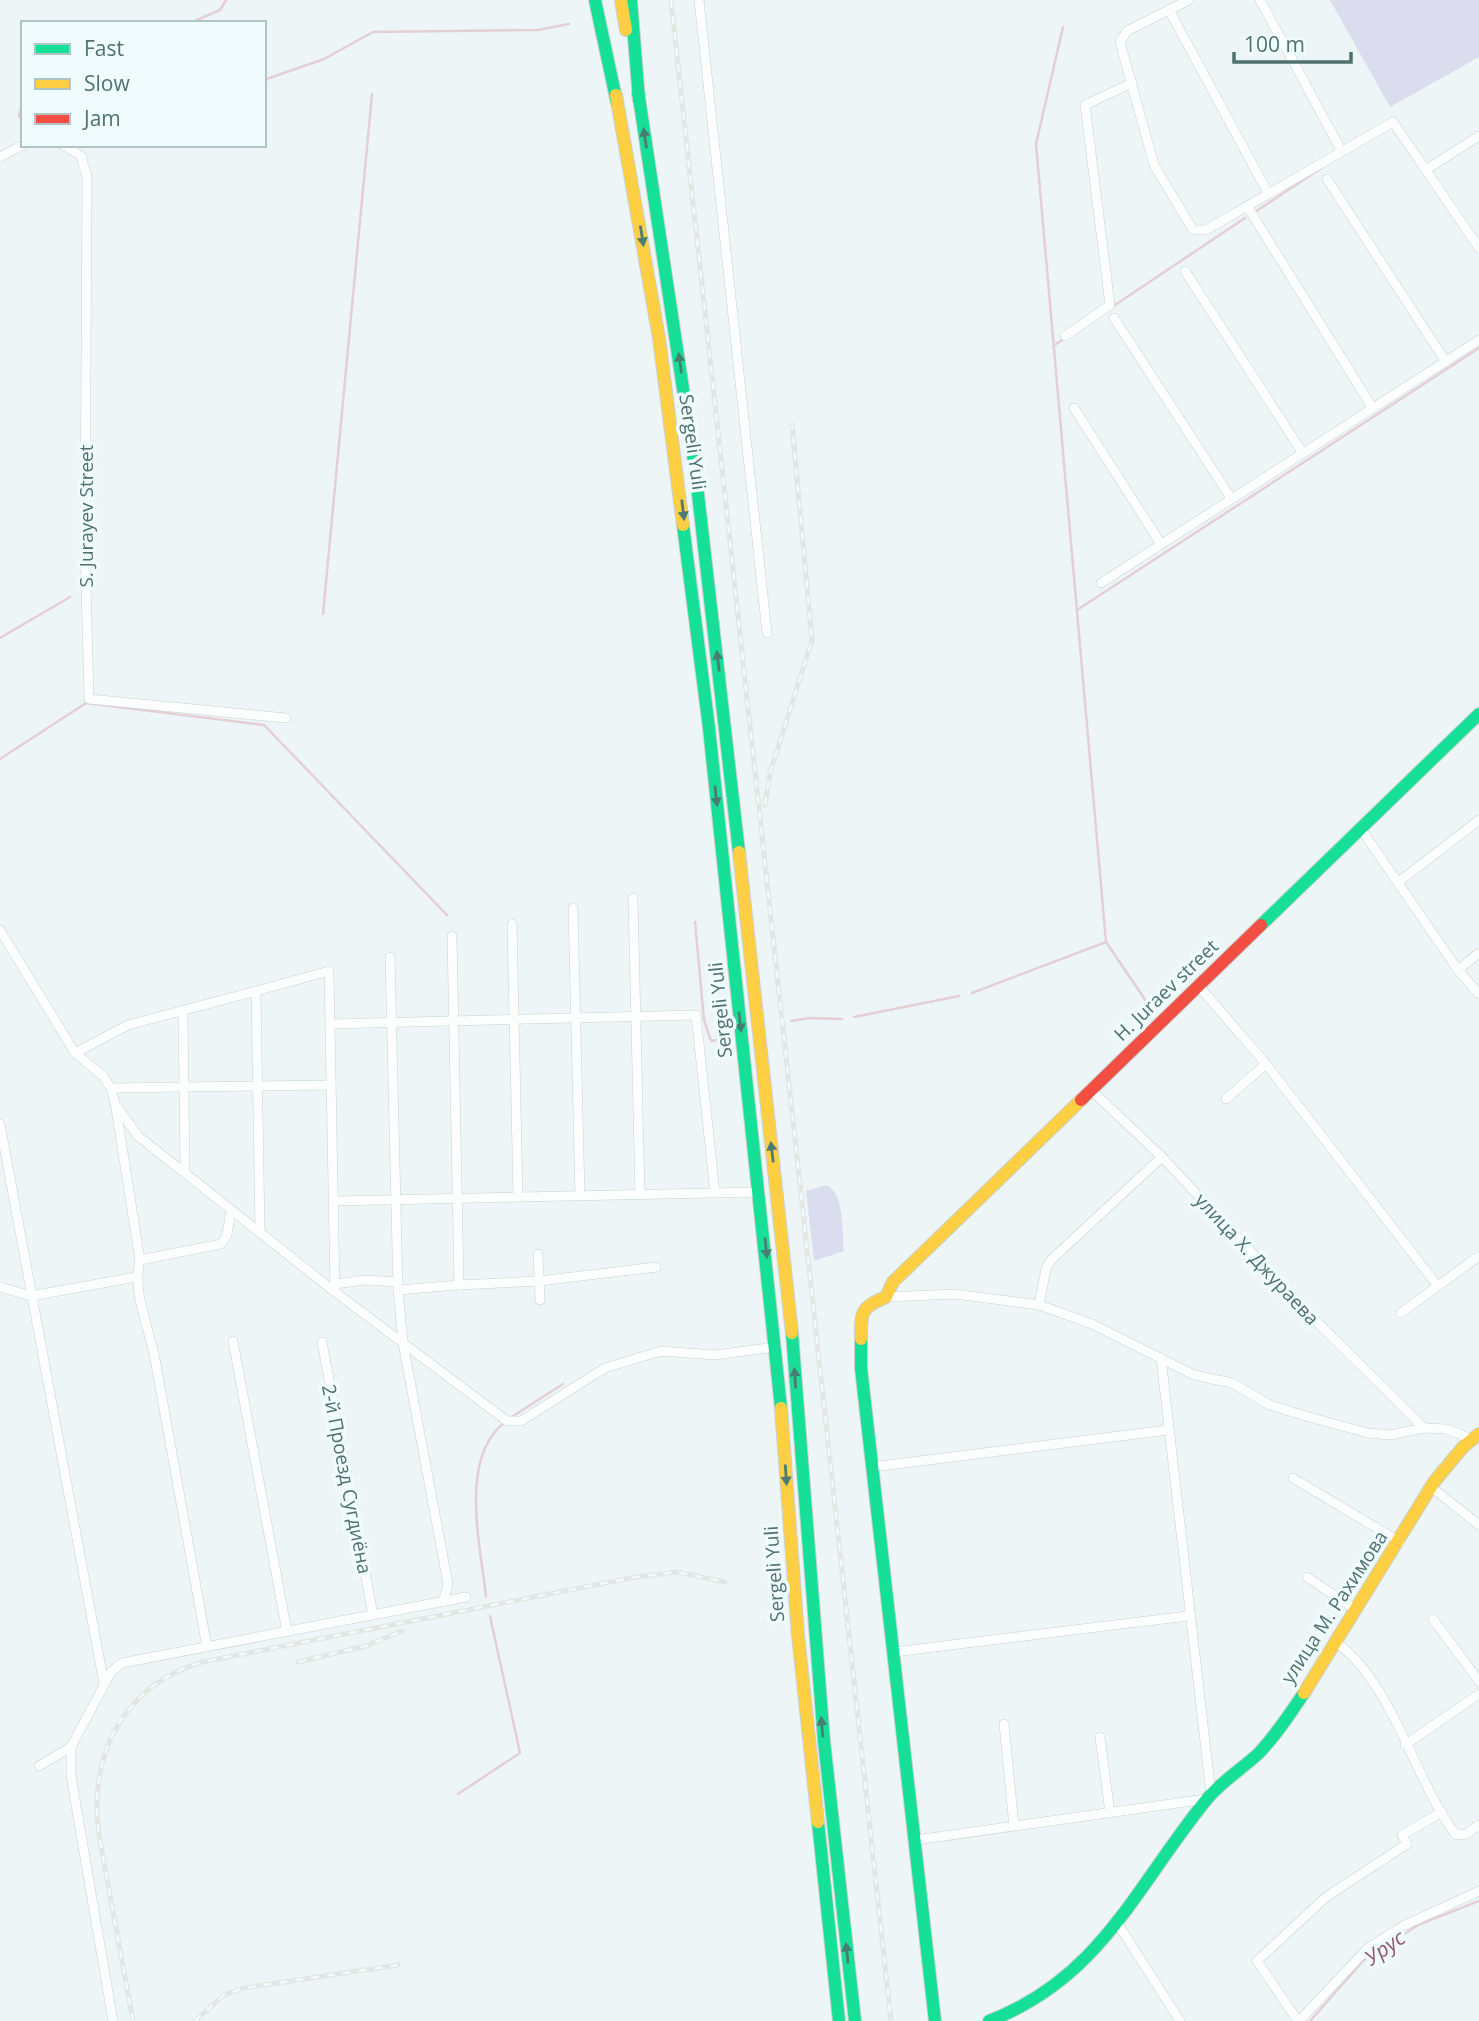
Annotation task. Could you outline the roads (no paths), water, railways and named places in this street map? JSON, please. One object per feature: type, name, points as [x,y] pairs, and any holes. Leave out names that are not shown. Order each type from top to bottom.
[{"type":"main road","points":[[595,0],[617,103]]},
{"type":"main road","name":"Sergeli Yuli","points":[[602,0],[678,468],[760,1192],[776,1348],[799,1647],[839,2021]]},
{"type":"main road","name":"Sergeli Yuli","points":[[621,0],[639,100],[695,468],[791,1323],[824,1741],[855,2021]]},
{"type":"main road","points":[[631,0],[639,100]]},
{"type":"main road","name":"H. Juraev street","points":[[935,2021],[872,1467],[859,1323],[866,1307],[886,1297],[893,1282],[1479,714]]},
{"type":"main road","name":"улица М. Рахимова","points":[[989,2021],[1031,2005],[1078,1966],[1116,1921],[1209,1797],[1266,1746],[1400,1542],[1448,1461],[1475,1436]]},
{"type":"street","points":[[699,0],[767,634]]},
{"type":"street","points":[[1189,0],[1122,35],[1120,42],[1154,165],[1193,230],[1206,230],[1393,122],[1478,243]]},
{"type":"street","points":[[1260,0],[1341,150]]},
{"type":"street","points":[[1169,10],[1268,193]]},
{"type":"street","points":[[1065,336],[1110,305],[1085,105],[1132,83]]},
{"type":"street","points":[[1427,169],[1479,136]]},
{"type":"street","points":[[0,157],[21,146]]},
{"type":"street","name":"S. Jurayev Street","points":[[66,147],[81,156],[87,177],[85,547],[89,699],[286,718]]},
{"type":"street","points":[[1327,179],[1446,362]]},
{"type":"street","points":[[1247,206],[1372,407]]},
{"type":"street","points":[[1185,271],[1302,452]]},
{"type":"street","points":[[1114,318],[1231,498]]},
{"type":"street","points":[[1101,583],[1479,340]]},
{"type":"street","points":[[1074,408],[1161,544]]},
{"type":"street","points":[[1400,881],[1479,820]]},
{"type":"street","points":[[1361,829],[1400,881],[1458,970],[1479,995]]},
{"type":"street","points":[[634,898],[640,1195]]},
{"type":"street","points":[[573,908],[580,1196]]},
{"type":"street","points":[[513,925],[518,1197]]},
{"type":"street","points":[[0,930],[75,1053],[103,1076],[111,1088],[140,1260],[136,1277],[154,1351],[207,1647]]},
{"type":"street","points":[[452,936],[459,1284]]},
{"type":"street","points":[[1458,970],[1479,953]]},
{"type":"street","points":[[390,957],[398,1286],[403,1343],[448,1584],[443,1602]]},
{"type":"street","points":[[75,1053],[128,1025],[329,971],[335,1288]]},
{"type":"street","points":[[1198,985],[1266,1064],[1437,1284]]},
{"type":"street","points":[[256,991],[260,1233]]},
{"type":"street","points":[[183,1012],[185,1172]]},
{"type":"street","points":[[330,1024],[696,1015],[715,1193]]},
{"type":"street","points":[[1226,1099],[1266,1064]]},
{"type":"street","points":[[111,1088],[331,1085]]},
{"type":"street","name":"улица Х. Джураева","points":[[1090,1089],[1162,1157],[1310,1315],[1424,1428]]},
{"type":"street","points":[[115,1104],[138,1136],[260,1233],[508,1421],[521,1421],[605,1368],[661,1351],[715,1355],[776,1348]]},
{"type":"street","points":[[0,1124],[104,1684]]},
{"type":"street","points":[[1039,1305],[1046,1269],[1051,1260],[1162,1157]]},
{"type":"street","points":[[334,1201],[760,1192]]},
{"type":"street","points":[[140,1260],[221,1244],[227,1235],[231,1210]]},
{"type":"street","points":[[538,1254],[540,1300]]},
{"type":"street","points":[[1401,1313],[1437,1284],[1479,1256]]},
{"type":"street","points":[[335,1288],[365,1280],[398,1286],[539,1282],[656,1267]]},
{"type":"street","points":[[0,1287],[31,1296],[136,1277]]},
{"type":"street","points":[[886,1297],[956,1294],[1039,1305],[1092,1324],[1194,1375],[1232,1383],[1270,1405],[1339,1426],[1390,1435],[1424,1428],[1447,1429],[1475,1436]]},
{"type":"street","points":[[233,1341],[287,1632]]},
{"type":"street","name":"2-й Проезд Сугдиёна","points":[[322,1342],[373,1615]]},
{"type":"street","points":[[916,1840],[1209,1797],[1161,1358]]},
{"type":"street","points":[[872,1467],[1168,1430]]},
{"type":"street","points":[[1293,1478],[1400,1542]]},
{"type":"street","points":[[1431,1487],[1479,1525]]},
{"type":"street","points":[[1307,1577],[1356,1610]]},
{"type":"street","points":[[113,2021],[71,1776],[71,1747],[115,1667],[122,1663],[467,1597]]},
{"type":"street","points":[[894,1652],[1188,1616]]},
{"type":"street","points":[[1433,1619],[1479,1681]]},
{"type":"street","points":[[1335,1642],[1355,1655],[1378,1690],[1405,1745],[1456,1835],[1466,1834],[1479,1825]]},
{"type":"street","points":[[1405,1745],[1479,1694]]},
{"type":"street","points":[[1004,1724],[1014,1826]]},
{"type":"street","points":[[1100,1737],[1110,1813]]},
{"type":"street","points":[[39,1766],[71,1747]]},
{"type":"street","points":[[1442,1812],[1402,1835],[1407,1844],[1326,1897],[1257,1961],[1298,2021],[1368,1948],[1403,1926],[1479,1891]]},
{"type":"street","points":[[1116,1921],[1180,2021]]},
{"type":"waterway","points":[[195,21],[220,10],[226,0]]},
{"type":"waterway","points":[[266,79],[324,59],[373,32],[538,30],[569,24]]},
{"type":"waterway","points":[[1063,27],[1036,144],[1106,942],[1152,1010]]},
{"type":"waterway","points":[[323,614],[372,94]]},
{"type":"waterway","points":[[19,117],[21,108]]},
{"type":"waterway","points":[[1255,212],[1323,167]]},
{"type":"waterway","points":[[1112,307],[1245,218]]},
{"type":"waterway","points":[[1053,346],[1065,338]]},
{"type":"waterway","points":[[1077,610],[1479,348]]},
{"type":"waterway","points":[[0,638],[70,597]]},
{"type":"waterway","points":[[0,759],[86,703],[264,725],[447,915]]},
{"type":"waterway","points":[[695,922],[704,1020],[711,1041],[717,1040],[719,1048],[723,1047]]},
{"type":"waterway","points":[[972,993],[1106,942]]},
{"type":"waterway","points":[[854,1017],[959,996]]},
{"type":"waterway","points":[[791,1021],[810,1018],[842,1019]]},
{"type":"waterway","points":[[510,1418],[563,1384]]},
{"type":"waterway","points":[[486,1597],[477,1529],[477,1480],[481,1458],[490,1438],[505,1422]]},
{"type":"waterway","points":[[458,1794],[520,1753],[490,1616]]},
{"type":"waterway","name":"Урус","points":[[1310,2021],[1364,1960],[1418,1925],[1479,1901]]},
{"type":"railway","points":[[671,0],[891,2021]]},
{"type":"railway","points":[[765,805],[770,773],[812,640],[792,425]]},
{"type":"railway","points":[[133,2021],[99,1835],[97,1806],[99,1778],[116,1728],[131,1706],[151,1688],[174,1673],[202,1662],[636,1577],[677,1572],[725,1582]]},
{"type":"railway","points":[[298,1662],[366,1646],[402,1631]]},
{"type":"railway","points":[[195,2021],[224,1995],[244,1988],[398,1965]]}]
